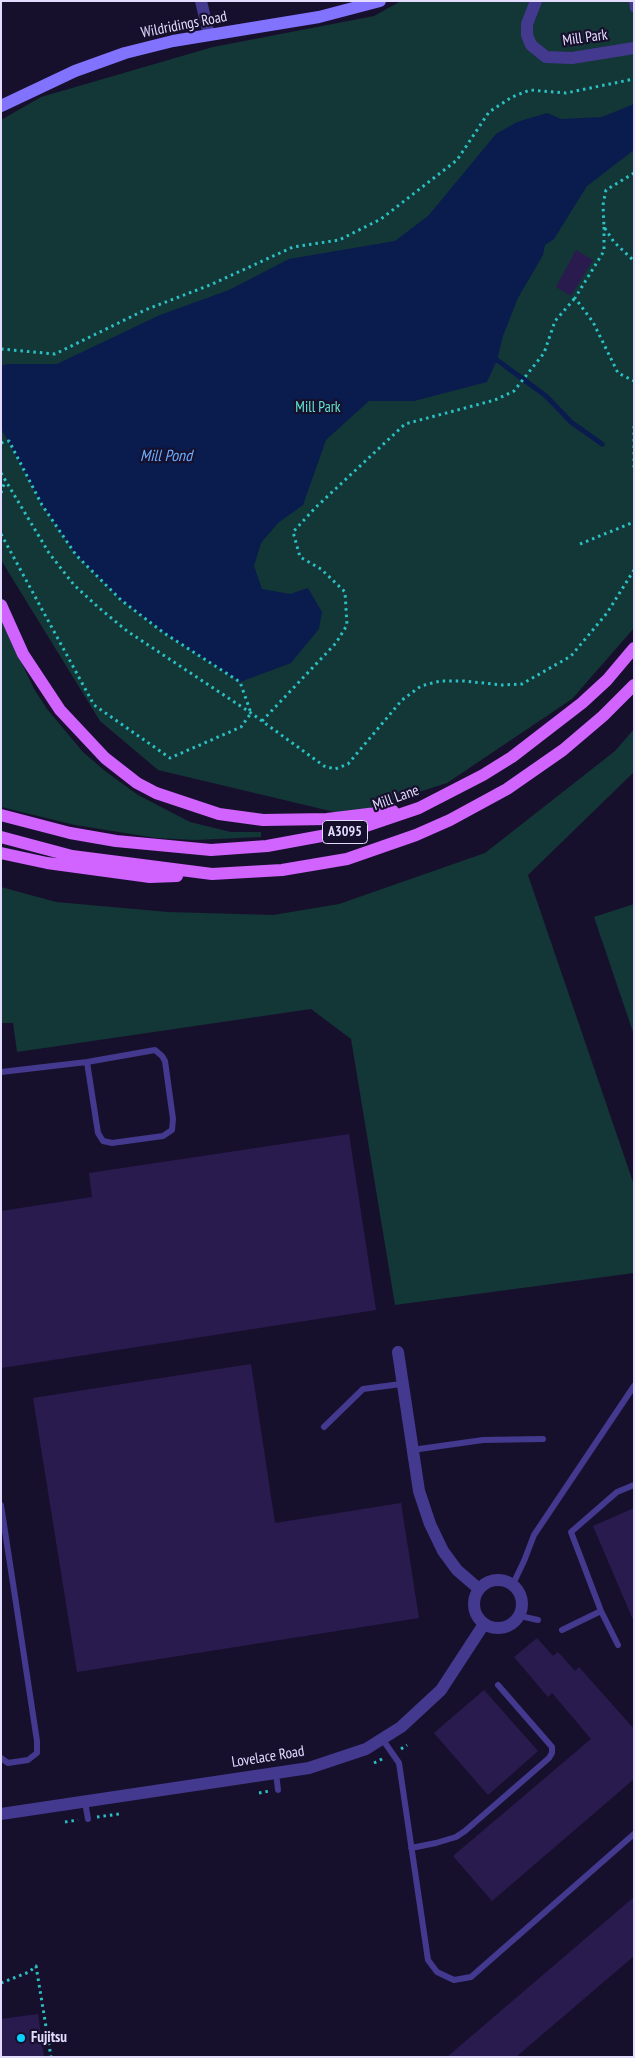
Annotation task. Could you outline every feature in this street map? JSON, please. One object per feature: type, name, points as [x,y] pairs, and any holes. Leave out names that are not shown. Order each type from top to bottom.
[{"type":"main road","name":"A3095","points":[[1,605],[23,654],[60,710],[105,758],[137,782],[156,793],[219,814],[262,820],[327,819],[419,808]]},
{"type":"main road","name":"Mill Lane","points":[[1,815],[70,833],[116,841],[210,850],[267,846],[354,830],[419,808],[484,775],[536,740],[607,680],[634,648]]},
{"type":"main road","name":"A3095","points":[[1,853],[47,863],[150,877],[282,870],[347,859],[378,850],[450,820],[508,789],[544,765],[592,726],[634,685]]},
{"type":"main road","name":"A3095","points":[[1,837],[72,856],[212,874]]},
{"type":"street","points":[[201,1],[209,35]]},
{"type":"street","name":"Wildridings Road","points":[[1,106],[75,71],[125,53],[209,35],[319,17],[380,1]]},
{"type":"street","name":"Mill Park","points":[[536,1],[527,24],[527,35],[531,45],[546,57],[572,58],[634,48]]},
{"type":"street","points":[[398,1352],[401,1384],[419,1491],[430,1524],[443,1551],[457,1570],[479,1589]]},
{"type":"street","points":[[495,1580],[513,1584],[521,1595],[523,1602],[520,1616],[511,1626],[490,1628],[484,1624],[475,1612],[475,1596],[479,1589],[495,1580]]},
{"type":"street","name":"Lovelace Road","points":[[1,1814],[309,1768],[342,1758],[383,1740],[401,1727],[441,1690],[484,1624]]},
{"type":"lane","points":[[1,1072],[87,1062],[150,1050],[159,1052],[165,1061],[173,1119],[172,1130],[163,1136],[112,1143],[103,1141],[98,1133],[87,1062]]},
{"type":"lane","points":[[324,1427],[363,1389],[401,1384]]},
{"type":"lane","points":[[513,1584],[534,1534],[634,1386]]},
{"type":"lane","points":[[412,1450],[483,1440],[543,1439]]},
{"type":"lane","points":[[618,1645],[601,1611],[571,1532],[617,1492],[634,1485]]},
{"type":"lane","points":[[1,1505],[3,1534],[37,1741],[37,1753],[28,1760],[8,1763],[1,1758]]},
{"type":"lane","points":[[562,1630],[601,1611]]},
{"type":"lane","points":[[520,1616],[538,1620]]},
{"type":"lane","points":[[411,1848],[456,1837],[465,1831],[549,1758],[552,1753],[552,1747],[498,1685]]},
{"type":"lane","points":[[383,1740],[399,1763],[428,1960],[437,1972],[454,1980],[471,1977],[634,1834]]},
{"type":"lane","points":[[276,1773],[278,1790]]},
{"type":"lane","points":[[85,1802],[88,1819]]},
{"type":"path","points":[[1,349],[55,354],[146,310],[210,285],[293,247],[339,240],[381,219],[457,160],[489,112],[512,97],[530,90],[546,93],[566,93],[634,79]]},
{"type":"path","points":[[262,721],[336,643],[347,624],[345,592],[320,569],[300,557],[293,532],[315,508],[405,424],[495,400],[514,391],[544,353],[555,320],[575,298],[604,251],[606,190],[634,173]]},
{"type":"path","points":[[604,227],[614,242],[634,261]]},
{"type":"path","points":[[575,298],[593,322],[618,373],[634,381]]},
{"type":"path","points":[[634,426],[634,471]]},
{"type":"path","points":[[1,443],[9,441],[42,505],[76,555],[121,600],[164,633],[240,682],[251,713]]},
{"type":"path","points":[[1,473],[49,553],[74,585],[98,607],[127,630],[251,713],[324,766],[335,769],[348,764],[402,700],[420,686],[440,681],[464,681],[502,686],[522,684],[571,656],[606,613],[634,570]]},
{"type":"path","points":[[1,493],[5,480]]},
{"type":"path","points":[[580,544],[634,522]]},
{"type":"path","points":[[1,534],[94,705],[170,758],[241,727],[251,713]]},
{"type":"path","points":[[1,1983],[29,1972],[36,1966],[51,2057]]},
{"type":"green space","name":"Mill Park","points":[[401,1],[634,1],[634,628],[572,699],[447,783],[347,815],[158,770],[100,721],[1,560],[1,120],[41,97],[213,47],[374,16]]},
{"type":"green space","points":[[1,619],[34,689],[47,709],[83,752],[105,771],[138,795],[190,822],[231,832],[261,832],[261,837],[195,840],[156,838],[75,825],[1,807]]},
{"type":"green space","points":[[634,729],[634,772],[528,875],[634,1185],[634,1273],[395,1305],[351,1039],[311,1009],[17,1052],[13,1023],[1,1023],[1,887],[56,902],[168,912],[273,915],[339,904],[485,853],[615,751]]},
{"type":"green space","points":[[634,904],[634,1035],[594,917]]},
{"type":"water","name":"Mill Pond","points":[[634,104],[634,150],[587,186],[554,239],[545,245],[543,255],[518,298],[503,336],[497,360],[487,382],[414,401],[369,401],[326,440],[303,505],[278,523],[261,543],[254,566],[262,589],[290,594],[308,588],[322,612],[319,629],[291,663],[240,682],[164,633],[121,600],[76,555],[42,505],[1,428],[1,366],[6,364],[57,364],[160,315],[229,290],[289,259],[395,241],[428,216],[496,134],[517,122],[547,113],[561,119],[602,117]]},
{"type":"building","points":[[576,250],[593,260],[571,296],[556,287]]},
{"type":"building","points":[[349,1134],[376,1310],[1,1368],[1,1211],[92,1197],[89,1173]]},
{"type":"building","points":[[251,1364],[275,1523],[401,1503],[419,1618],[77,1672],[33,1398]]},
{"type":"building","points":[[634,1508],[634,1622],[593,1526]]},
{"type":"building","points":[[537,1638],[553,1656],[558,1652],[575,1671],[579,1667],[634,1729],[634,1779],[492,1901],[453,1856],[591,1739],[552,1693],[548,1697],[514,1657]]},
{"type":"building","points":[[484,1690],[538,1751],[488,1795],[434,1733]]},
{"type":"building","points":[[634,1897],[634,1956],[516,2057],[447,2057]]},
{"type":"building","name":"Fujitsu","points":[[38,2014],[44,2057],[1,2057],[1,2019]]},
{"type":"waterway","points":[[497,360],[546,396],[571,422],[602,444]]},
{"type":"place","name":"Fujitsu","points":[[21,2038]]}]
